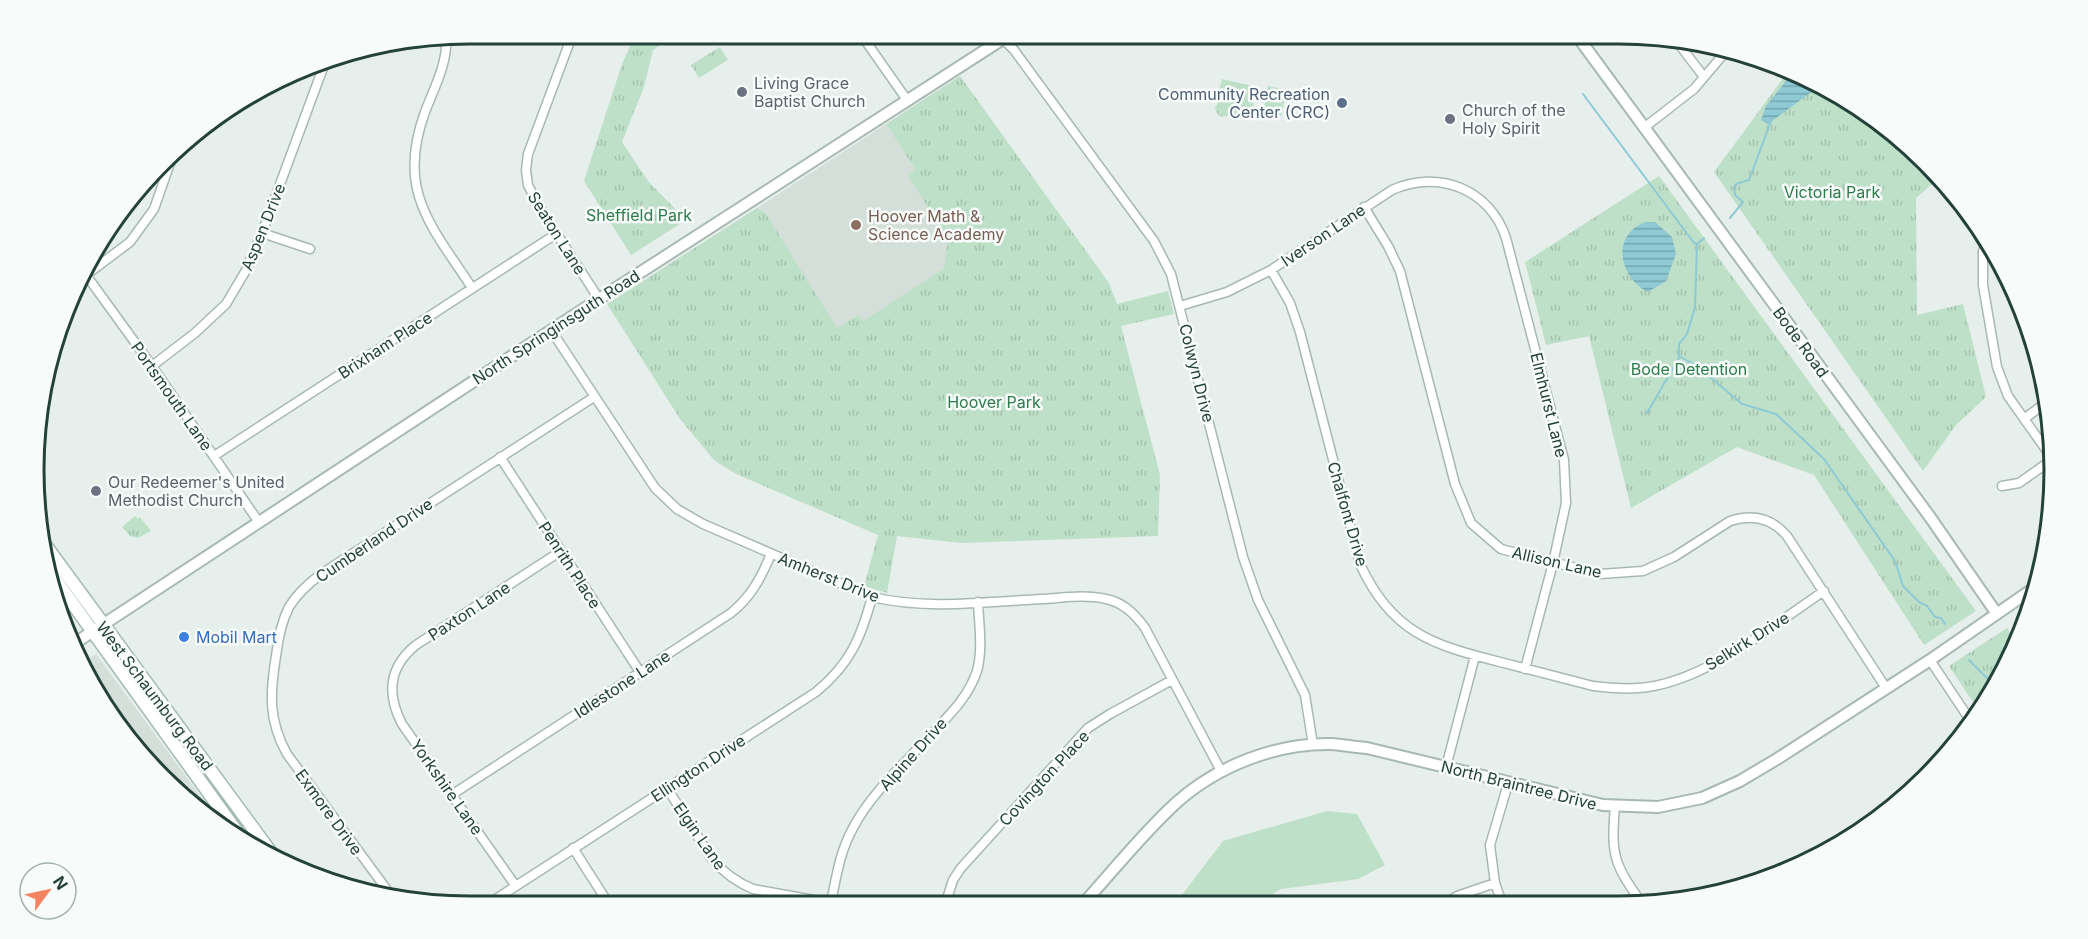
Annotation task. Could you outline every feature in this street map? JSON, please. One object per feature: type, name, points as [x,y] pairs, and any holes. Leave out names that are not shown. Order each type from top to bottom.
[{"type":"main road","name":"West Schaumburg Road","points":[[53,559],[97,628],[230,822]]},
{"type":"main road","name":"West Schaumburg Road","points":[[59,582],[262,842]]},
{"type":"street","points":[[445,44],[443,63],[416,140],[414,174],[418,196],[427,218],[472,288]]},
{"type":"street","name":"Seaton Lane","points":[[569,44],[527,163],[527,176],[532,194],[599,299]]},
{"type":"street","points":[[868,44],[907,100]]},
{"type":"street","name":"North Springinsguth Road","points":[[79,640],[551,330],[995,44]]},
{"type":"street","name":"Colwyn Drive","points":[[1011,44],[1154,241],[1171,274],[1243,557],[1258,600],[1305,695],[1313,745]]},
{"type":"street","name":"Bode Road","points":[[1583,44],[1930,517],[1997,614]]},
{"type":"street","points":[[1682,48],[1704,77]]},
{"type":"street","points":[[1645,127],[1694,89],[1722,56]]},
{"type":"street","name":"Aspen Drive","points":[[152,366],[195,333],[226,304],[245,272],[262,233],[322,70]]},
{"type":"street","points":[[95,267],[130,242],[154,209],[169,168]]},
{"type":"street","name":"Iverson Lane","points":[[1180,306],[1227,292],[1271,270],[1392,189],[1422,181],[1447,182],[1467,191]]},
{"type":"street","name":"Elmhurst Lane","points":[[1467,191],[1477,196],[1493,212],[1504,231],[1564,460],[1566,503],[1525,669]]},
{"type":"street","name":"Allison Lane","points":[[1364,207],[1400,271],[1455,484],[1471,523],[1502,549],[1600,574],[1643,571],[1674,557],[1730,521],[1751,517],[1772,523],[1783,531],[1886,688]]},
{"type":"street","points":[[262,233],[310,249]]},
{"type":"street","name":"Brixham Place","points":[[214,456],[556,234]]},
{"type":"street","points":[[1983,250],[1983,285],[1997,367],[2008,396],[2044,447]]},
{"type":"street","name":"Chalfont Drive","points":[[1271,270],[1290,303],[1300,332],[1356,551],[1366,578],[1384,604],[1409,629],[1445,647],[1525,669]]},
{"type":"street","name":"Portsmouth Lane","points":[[88,280],[152,366],[258,521]]},
{"type":"street","name":"Amherst Drive","points":[[551,330],[644,474],[666,500],[689,517],[872,597],[891,601],[924,604],[1091,597],[1119,603],[1136,616],[1145,628],[1221,771]]},
{"type":"street","name":"Cumberland Drive","points":[[287,754],[274,722],[271,688],[279,634],[296,597],[321,574],[594,397]]},
{"type":"street","points":[[2024,419],[2040,407]]},
{"type":"street","name":"Penrith Place","points":[[500,458],[640,672]]},
{"type":"street","points":[[2002,486],[2019,483],[2044,466]]},
{"type":"street","name":"Paxton Lane","points":[[392,684],[400,661],[416,645],[561,551]]},
{"type":"street","name":"Idlestone Lane","points":[[453,794],[731,614],[758,583],[771,554]]},
{"type":"street","name":"Selkirk Drive","points":[[1525,669],[1593,686],[1616,689],[1665,684],[1715,664],[1824,591]]},
{"type":"street","points":[[1997,614],[2026,594]]},
{"type":"street","name":"Ellington Drive","points":[[499,896],[829,682],[859,641],[872,597]]},
{"type":"street","name":"Alpine Drive","points":[[833,896],[844,849],[852,829],[864,810],[957,706],[971,685],[980,659],[978,602]]},
{"type":"street","name":"North Braintree Drive","points":[[1090,896],[1175,803],[1221,771],[1273,752],[1313,745],[1331,744],[1367,748],[1589,803],[1658,807],[1702,798],[1740,781],[1777,759],[1997,614]]},
{"type":"street","points":[[1446,767],[1474,656]]},
{"type":"street","points":[[1930,660],[1967,715]]},
{"type":"street","name":"Covington Place","points":[[948,896],[953,880],[961,868],[1088,729],[1110,714],[1172,680]]},
{"type":"street","name":"Yorkshire Lane","points":[[392,684],[392,697],[402,724],[515,885]]},
{"type":"street","name":"Exmore Drive","points":[[287,754],[385,887]]},
{"type":"street","points":[[1499,896],[1495,884],[1490,845],[1508,784]]},
{"type":"street","name":"Elgin Lane","points":[[667,788],[712,859],[729,877],[753,889],[792,896]]},
{"type":"street","points":[[1615,806],[1612,837],[1615,860],[1624,879],[1636,895]]},
{"type":"street","points":[[573,848],[604,896]]},
{"type":"street","points":[[1457,896],[1495,884]]},
{"type":"shaded area","name":"Hoover Math & Science Academy","points":[[886,124],[916,169],[907,175],[949,238],[944,268],[862,322],[858,315],[837,329],[765,212],[757,208]]},
{"type":"shaded area","points":[[96,654],[206,804],[168,771],[149,750],[115,706],[88,659]]},
{"type":"green space","name":"Sheffield Park","points":[[631,44],[661,44],[653,50],[644,87],[622,142],[648,181],[686,220],[631,255],[584,181],[622,64]]},
{"type":"green space","points":[[720,47],[728,60],[699,78],[691,65]]},
{"type":"green space","name":"Hoover Park","points":[[960,76],[1109,283],[1117,304],[1168,291],[1174,314],[1121,326],[1160,475],[1158,536],[961,543],[897,536],[887,593],[864,586],[878,535],[736,474],[714,460],[680,419],[607,304],[757,208],[765,212],[837,328],[858,315],[863,321],[944,268],[948,238],[907,175],[915,169],[886,124]]},
{"type":"green space","name":"Victoria Park","points":[[1784,77],[1807,87],[1855,115],[1899,149],[1933,183],[1916,198],[1917,315],[1963,304],[1986,397],[1956,425],[1923,471],[1714,172]]},
{"type":"green space","points":[[1222,79],[1257,87],[1253,104],[1257,111],[1254,118],[1218,115],[1215,109]]},
{"type":"green space","points":[[1268,86],[1287,90],[1281,116],[1263,112]]},
{"type":"green space","name":"Bode Detention","points":[[1659,176],[1976,611],[1924,645],[1814,475],[1737,447],[1631,508],[1589,336],[1546,345],[1525,262]]},
{"type":"green space","points":[[135,516],[138,519],[140,517],[151,531],[138,538],[130,536],[122,527]]},
{"type":"green space","points":[[2007,628],[2011,634],[2001,658],[1974,704],[1949,666]]},
{"type":"green space","points":[[1327,811],[1357,814],[1385,865],[1358,879],[1281,889],[1269,896],[1181,896],[1223,841]]},
{"type":"water","points":[[1788,79],[1813,91],[1768,124],[1761,120],[1766,106]]},
{"type":"water","points":[[1646,222],[1655,222],[1672,237],[1676,254],[1666,281],[1648,292],[1630,276],[1623,256],[1623,245],[1627,236]]},
{"type":"waterway","points":[[1583,94],[1694,243],[1697,244],[1704,238]]},
{"type":"waterway","points":[[1730,218],[1743,202],[1735,195],[1734,187],[1736,184],[1749,180],[1771,121]]},
{"type":"waterway","points":[[1647,413],[1679,358],[1679,344],[1687,334],[1695,307],[1697,244]]},
{"type":"waterway","points":[[1679,356],[1697,366],[1742,404],[1776,414],[1824,459],[1895,561],[1903,586],[1945,624]]},
{"type":"waterway","points":[[1969,660],[1988,679]]},
{"type":"place","name":"Living Grace Baptist Church","points":[[742,92]]},
{"type":"place","name":"Community Recreation Center (CRC)","points":[[1342,103]]},
{"type":"place","name":"Church of the Holy Spirit","points":[[1450,119]]},
{"type":"place","name":"Hoover Math & Science Academy","points":[[856,225]]},
{"type":"place","name":"Our Redeemer's United Methodist Church","points":[[96,491]]},
{"type":"place","name":"Mobil Mart","points":[[184,637]]}]
